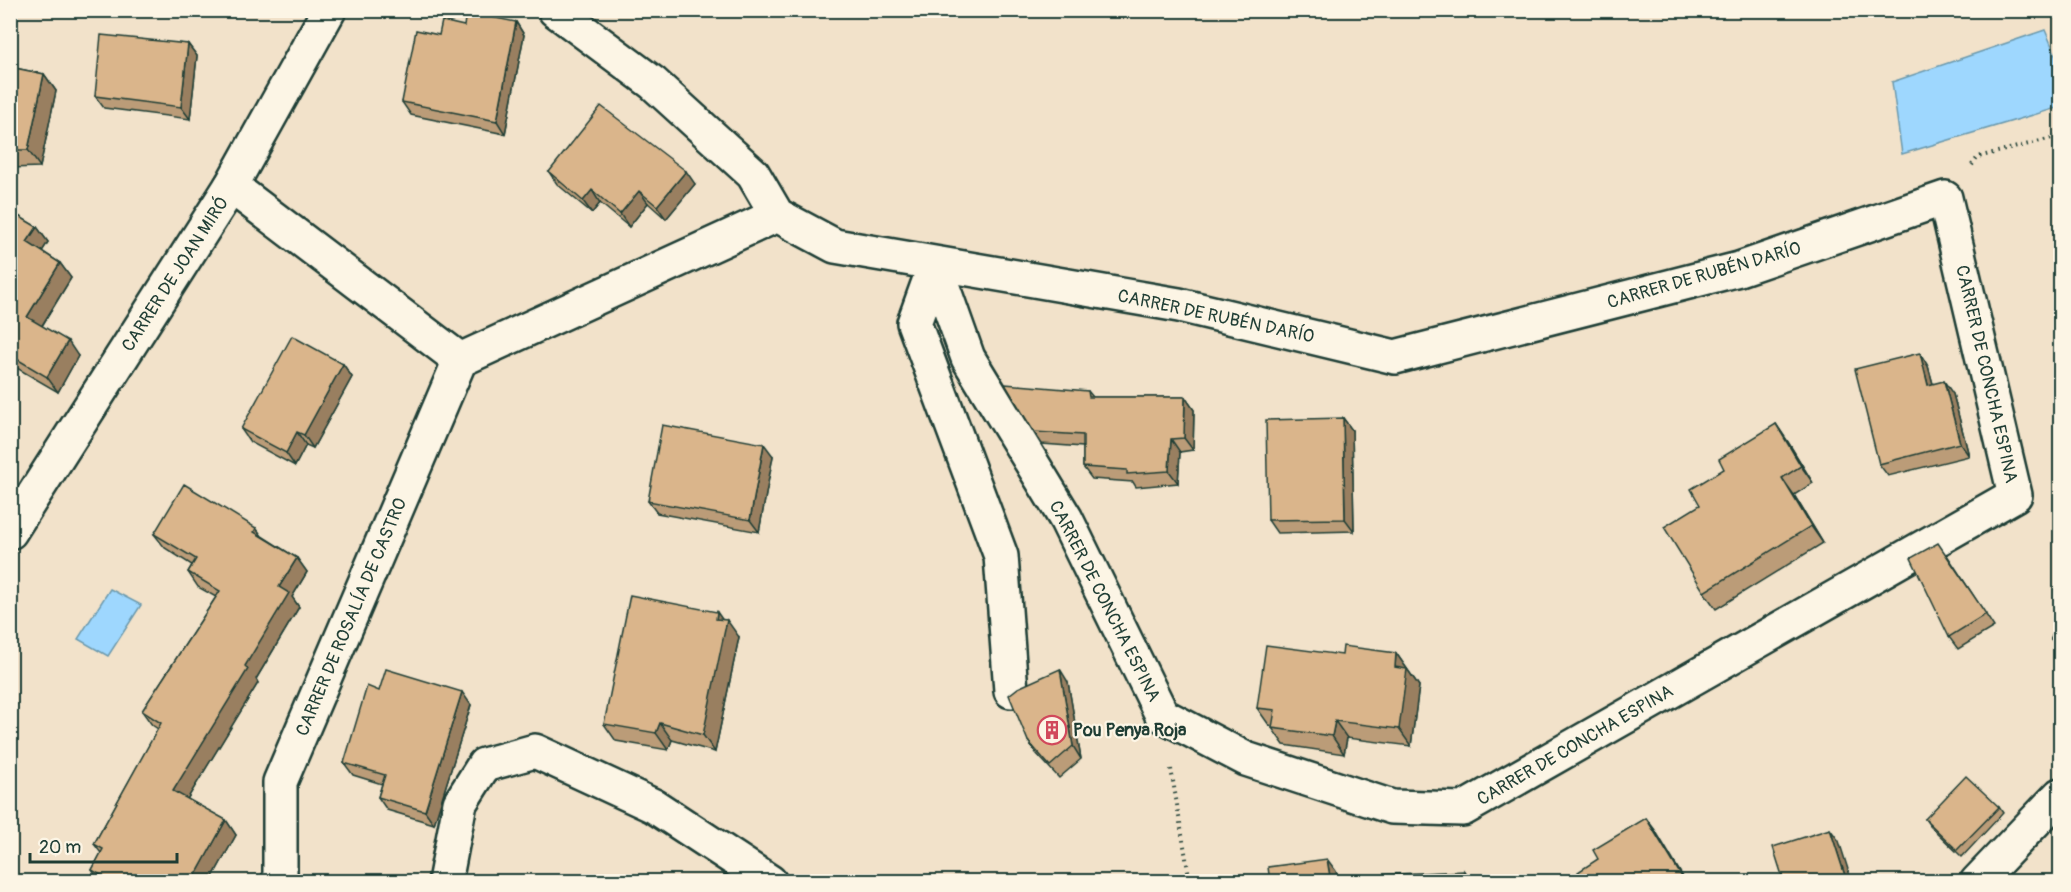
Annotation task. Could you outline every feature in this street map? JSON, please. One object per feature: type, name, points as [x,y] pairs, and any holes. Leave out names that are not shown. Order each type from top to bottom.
[{"type":"street","name":"CARRER DE JOAN MIRÓ","points":[[10,532],[231,186],[329,10]]},
{"type":"street","points":[[231,186],[460,360],[777,215],[753,174],[653,83],[555,10]]},
{"type":"street","name":"CARRER DE RUBÉN DARÍO","points":[[777,215],[835,246],[935,265],[1179,305],[1395,357],[1738,269],[1946,198]]},
{"type":"street","name":"CARRER DE CONCHA ESPINA","points":[[935,265],[968,358],[1066,519],[1162,715],[1246,759],[1392,807],[1462,809],[2015,495],[1946,198]]},
{"type":"street","points":[[935,265],[914,322],[1001,556],[1011,691]]},
{"type":"street","name":"CARRER DE ROSALÍA DE CASTRO","points":[[280,882],[280,782],[460,360]]},
{"type":"street","points":[[445,882],[460,803],[484,765],[535,751],[654,806],[770,882]]},
{"type":"street","points":[[1977,882],[2061,795]]},
{"type":"path","points":[[1946,198],[1978,157],[2061,136]]},
{"type":"path","points":[[1162,715],[1190,882]]},
{"type":"water","points":[[2045,30],[2060,65],[2060,107],[1902,154],[1892,82]]},
{"type":"water","points":[[110,589],[141,605],[108,656],[78,639]]},
{"type":"building","points":[[466,12],[516,22],[497,121],[402,102],[416,30],[439,35],[442,21],[464,26]]},
{"type":"building","points":[[101,35],[188,44],[181,107],[95,96]]},
{"type":"building","points":[[10,67],[44,74],[28,150],[10,150]]},
{"type":"building","points":[[601,106],[686,171],[657,206],[639,191],[620,214],[592,190],[583,201],[549,172]]},
{"type":"building","points":[[10,211],[37,227],[27,242],[60,263],[27,317],[68,341],[47,377],[10,355]]},
{"type":"building","points":[[292,336],[343,364],[304,435],[297,432],[286,453],[241,429]]},
{"type":"building","points":[[1920,353],[1928,385],[1944,381],[1960,443],[1879,464],[1855,369]]},
{"type":"building","points":[[1005,384],[1088,391],[1089,397],[1185,397],[1184,438],[1171,439],[1169,471],[1127,474],[1127,470],[1083,467],[1083,435],[1034,432]]},
{"type":"building","points":[[1343,418],[1345,519],[1268,520],[1266,420]]},
{"type":"building","points":[[1776,424],[1801,466],[1782,478],[1811,526],[1704,592],[1664,527],[1700,505],[1691,489],[1724,469],[1719,459]]},
{"type":"building","points":[[662,425],[764,444],[750,520],[648,501]]},
{"type":"building","points":[[184,484],[256,528],[254,532],[297,558],[279,587],[289,593],[245,666],[248,669],[173,791],[226,820],[192,882],[113,882],[92,870],[103,849],[94,844],[161,723],[142,711],[220,591],[188,572],[196,559],[154,534]]},
{"type":"building","points":[[1938,543],[1986,614],[1949,637],[1911,558]]},
{"type":"building","points":[[630,595],[717,612],[716,619],[727,620],[703,735],[660,723],[656,733],[604,724]]},
{"type":"building","points":[[2061,613],[2061,642],[2051,639]]},
{"type":"building","points":[[1266,645],[1342,655],[1343,646],[1396,653],[1395,667],[1407,669],[1399,729],[1335,721],[1332,736],[1272,728],[1275,710],[1257,708]]},
{"type":"building","points":[[386,669],[462,692],[425,811],[378,797],[385,775],[344,763],[367,686],[379,691]]},
{"type":"building","name":"Pou Penya Roja","points":[[1060,669],[1073,746],[1050,766],[1028,741],[1009,695],[1018,688]]},
{"type":"building","points":[[1966,776],[1999,807],[1957,850],[1925,819]]},
{"type":"building","points":[[1646,818],[1685,882],[1584,882],[1578,872],[1598,859],[1593,850]]},
{"type":"building","points":[[1830,829],[1847,882],[1784,882],[1773,847]]},
{"type":"building","points":[[1327,859],[1330,877],[1464,871],[1465,882],[1270,882],[1268,867]]},
{"type":"place","name":"Pou Penya Roja","points":[[1052,730]]}]
